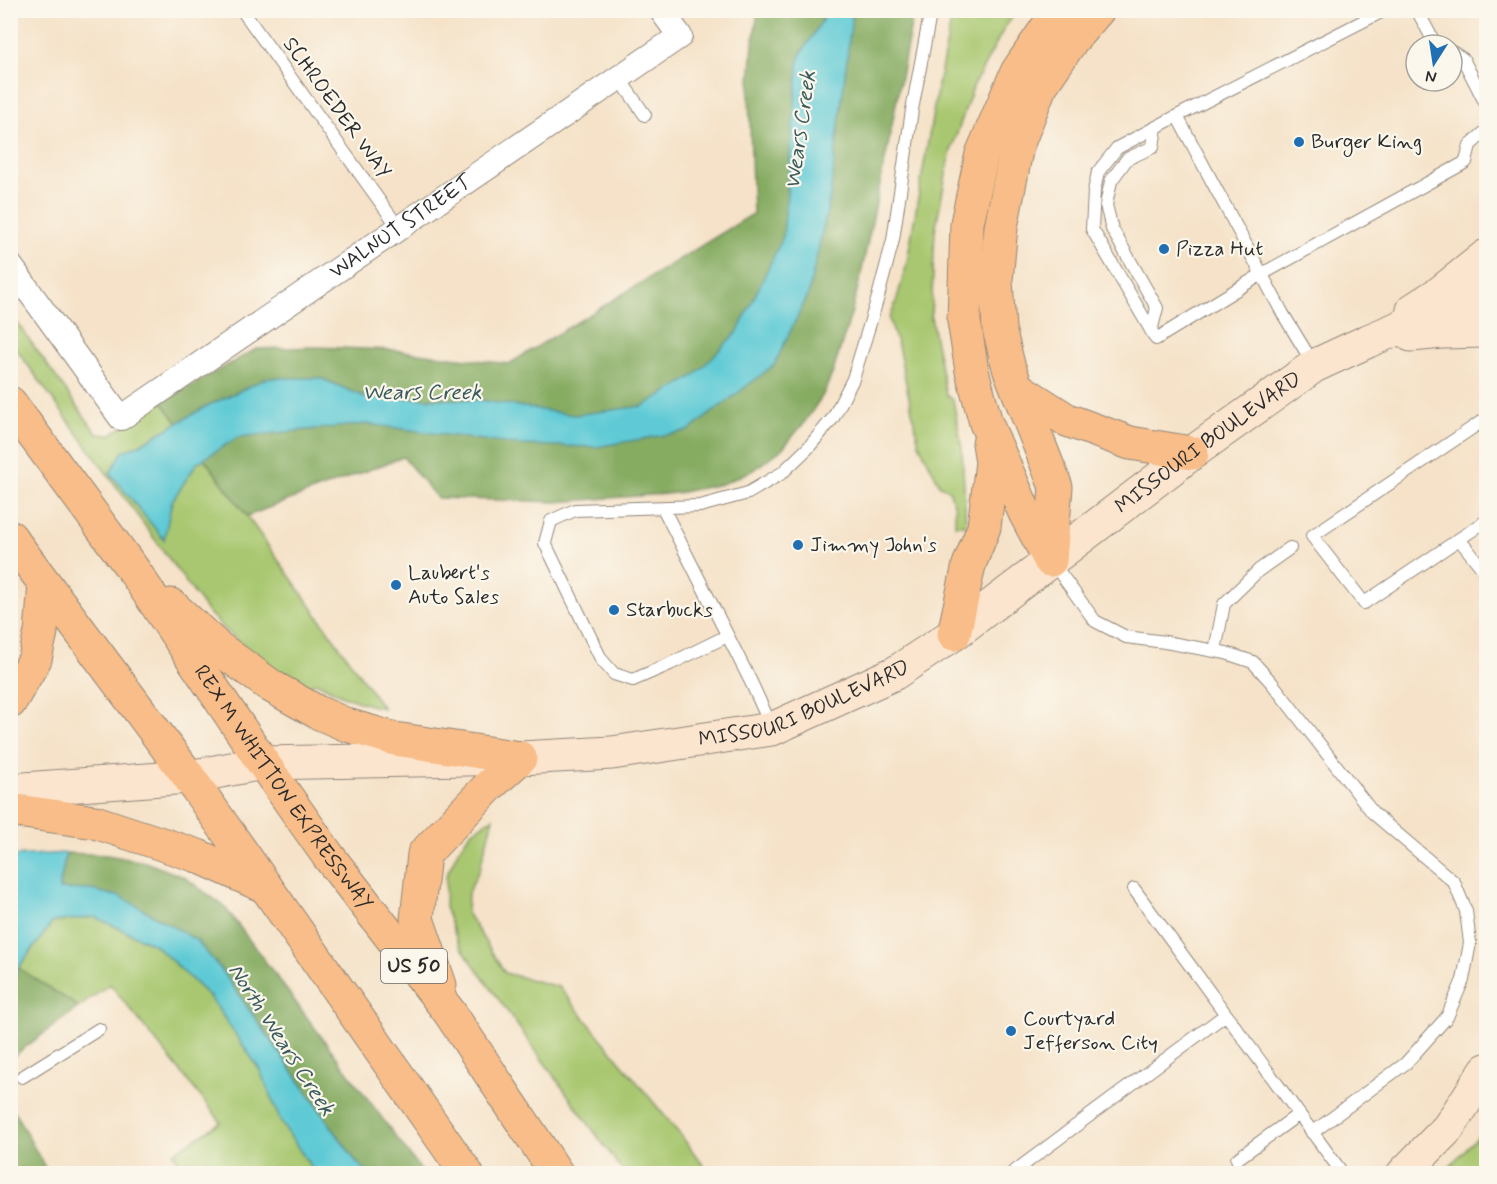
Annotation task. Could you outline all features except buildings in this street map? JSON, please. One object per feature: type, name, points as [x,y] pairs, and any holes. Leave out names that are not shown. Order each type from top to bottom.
[{"type":"highway","points":[[954,634],[969,565],[984,527],[992,462],[964,321],[968,223],[982,154],[1017,72],[1059,10]]},
{"type":"highway","points":[[1050,560],[1056,487],[1009,368],[999,329],[996,280],[1001,227],[1017,146],[1040,87],[1072,40],[1098,10]]},
{"type":"highway","points":[[1017,388],[1067,420],[1130,443],[1192,453]]},
{"type":"highway","name":"REX M WHITTON EXPRESSWAY","points":[[10,403],[134,571],[263,764],[329,857],[450,1013],[556,1173]]},
{"type":"highway","points":[[986,423],[1025,513],[1050,560]]},
{"type":"highway","points":[[10,537],[189,777],[467,1173]]},
{"type":"highway","points":[[134,571],[217,647],[271,686],[317,712],[347,725],[395,739],[520,758]]},
{"type":"highway","points":[[10,702],[35,659],[41,632],[45,584]]},
{"type":"highway","points":[[450,1013],[417,919],[424,854],[490,785],[520,758]]},
{"type":"highway","points":[[10,810],[95,822],[198,856],[267,887]]},
{"type":"main road","points":[[1368,341],[1441,292],[1486,256]]},
{"type":"main road","name":"MISSOURI BOULEVARD","points":[[10,790],[189,777],[263,764],[520,758],[612,753],[772,729],[895,673],[954,634],[1192,453],[1314,366],[1422,318],[1486,297]]},
{"type":"main road","points":[[1368,341],[1442,332],[1486,331]]},
{"type":"main road","points":[[1403,1173],[1448,1128],[1486,1070]]},
{"type":"street","name":"WALNUT STREET","points":[[10,265],[121,418],[680,36],[662,10]]},
{"type":"lane","name":"SCHROEDER WAY","points":[[242,10],[399,228]]},
{"type":"lane","points":[[727,636],[633,680],[614,674],[601,659],[545,543],[551,522],[575,510],[700,506],[748,493],[782,473],[808,448],[833,418],[853,379],[893,240],[912,110],[929,20],[933,10]]},
{"type":"lane","points":[[1384,10],[1117,148],[1098,172],[1094,191],[1092,229],[1156,339],[1262,274],[1466,162],[1470,144],[1486,131]]},
{"type":"lane","points":[[1417,10],[1429,33]]},
{"type":"lane","points":[[1464,61],[1486,104]]},
{"type":"lane","points":[[619,78],[645,115]]},
{"type":"lane","points":[[1178,116],[1283,314],[1314,366]]},
{"type":"lane","points":[[1151,331],[1157,308],[1112,229],[1106,205],[1111,181],[1127,159],[1153,147],[1156,127]]},
{"type":"lane","points":[[1486,430],[1481,422],[1312,536],[1364,603],[1486,521]]},
{"type":"lane","points":[[663,508],[772,729]]},
{"type":"lane","points":[[1459,539],[1486,573]]},
{"type":"lane","points":[[1215,651],[1224,604],[1259,570],[1290,548]]},
{"type":"lane","points":[[1050,560],[1095,621],[1126,637],[1226,653],[1253,662],[1272,683],[1373,813],[1454,882],[1466,911],[1470,943],[1463,980],[1447,1017],[1406,1063],[1312,1133]]},
{"type":"lane","points":[[1134,889],[1342,1173]]},
{"type":"lane","points":[[1011,1173],[1226,1015]]},
{"type":"lane","points":[[22,1077],[99,1029]]},
{"type":"lane","points":[[1237,1159],[1299,1114]]},
{"type":"green space","points":[[758,11],[916,11],[911,24],[888,146],[852,311],[833,372],[823,395],[804,423],[781,450],[753,470],[722,484],[677,493],[556,502],[437,498],[403,457],[247,516],[162,402],[256,349],[316,347],[393,350],[509,364],[753,214],[749,96]]},
{"type":"green space","points":[[953,11],[1017,11],[1005,27],[973,87],[950,154],[935,231],[931,317],[946,395],[953,400],[962,448],[966,525],[955,525],[955,507],[949,490],[940,485],[919,444],[898,346],[889,319],[906,267]]},
{"type":"green space","points":[[10,313],[97,434],[110,435],[162,402],[247,516],[383,708],[348,698],[316,682],[306,688],[253,654],[207,611],[11,342]]},
{"type":"green space","points":[[493,818],[480,868],[468,893],[467,913],[505,973],[559,987],[709,1173],[624,1173],[458,943],[445,907],[446,876],[459,849],[471,832]]},
{"type":"green space","points":[[66,853],[107,855],[145,862],[184,877],[224,906],[423,1173],[369,1173],[357,1163],[220,968],[196,940],[59,889]]},
{"type":"green space","points":[[95,917],[155,945],[210,997],[260,1070],[281,1122],[315,1173],[186,1173],[173,1153],[221,1122],[110,984],[79,1007],[18,968],[53,922]]},
{"type":"green space","points":[[18,968],[79,1007],[11,1058],[10,989]]},
{"type":"green space","points":[[11,1105],[48,1173],[11,1173]]},
{"type":"green space","points":[[1486,1124],[1486,1173],[1443,1173],[1479,1135]]},
{"type":"water","name":"Wears Creek","points":[[827,11],[854,11],[830,198],[808,295],[774,365],[688,431],[596,447],[518,445],[367,424],[238,437],[197,463],[172,501],[164,540],[110,473],[123,451],[141,444],[205,407],[267,378],[320,378],[365,397],[480,400],[574,415],[643,406],[694,376],[738,331],[783,237],[799,57]]},
{"type":"water","points":[[66,853],[59,889],[91,890],[122,897],[196,940],[220,968],[357,1163],[369,1173],[315,1173],[281,1122],[260,1070],[210,997],[155,945],[95,917],[53,922],[18,968],[11,989],[11,856]]},
{"type":"place","name":"Burger King","points":[[1299,142]]},
{"type":"place","name":"Pizza Hut","points":[[1164,249]]},
{"type":"place","name":"Jimmy John's","points":[[798,545]]},
{"type":"place","name":"Laubert's Auto Sales","points":[[396,585]]},
{"type":"place","name":"Starbucks","points":[[614,610]]},
{"type":"place","name":"Courtyard Jefferson City","points":[[1011,1031]]},
{"type":"water label","name":"North Wears Creek","points":[[281,1040]]}]
